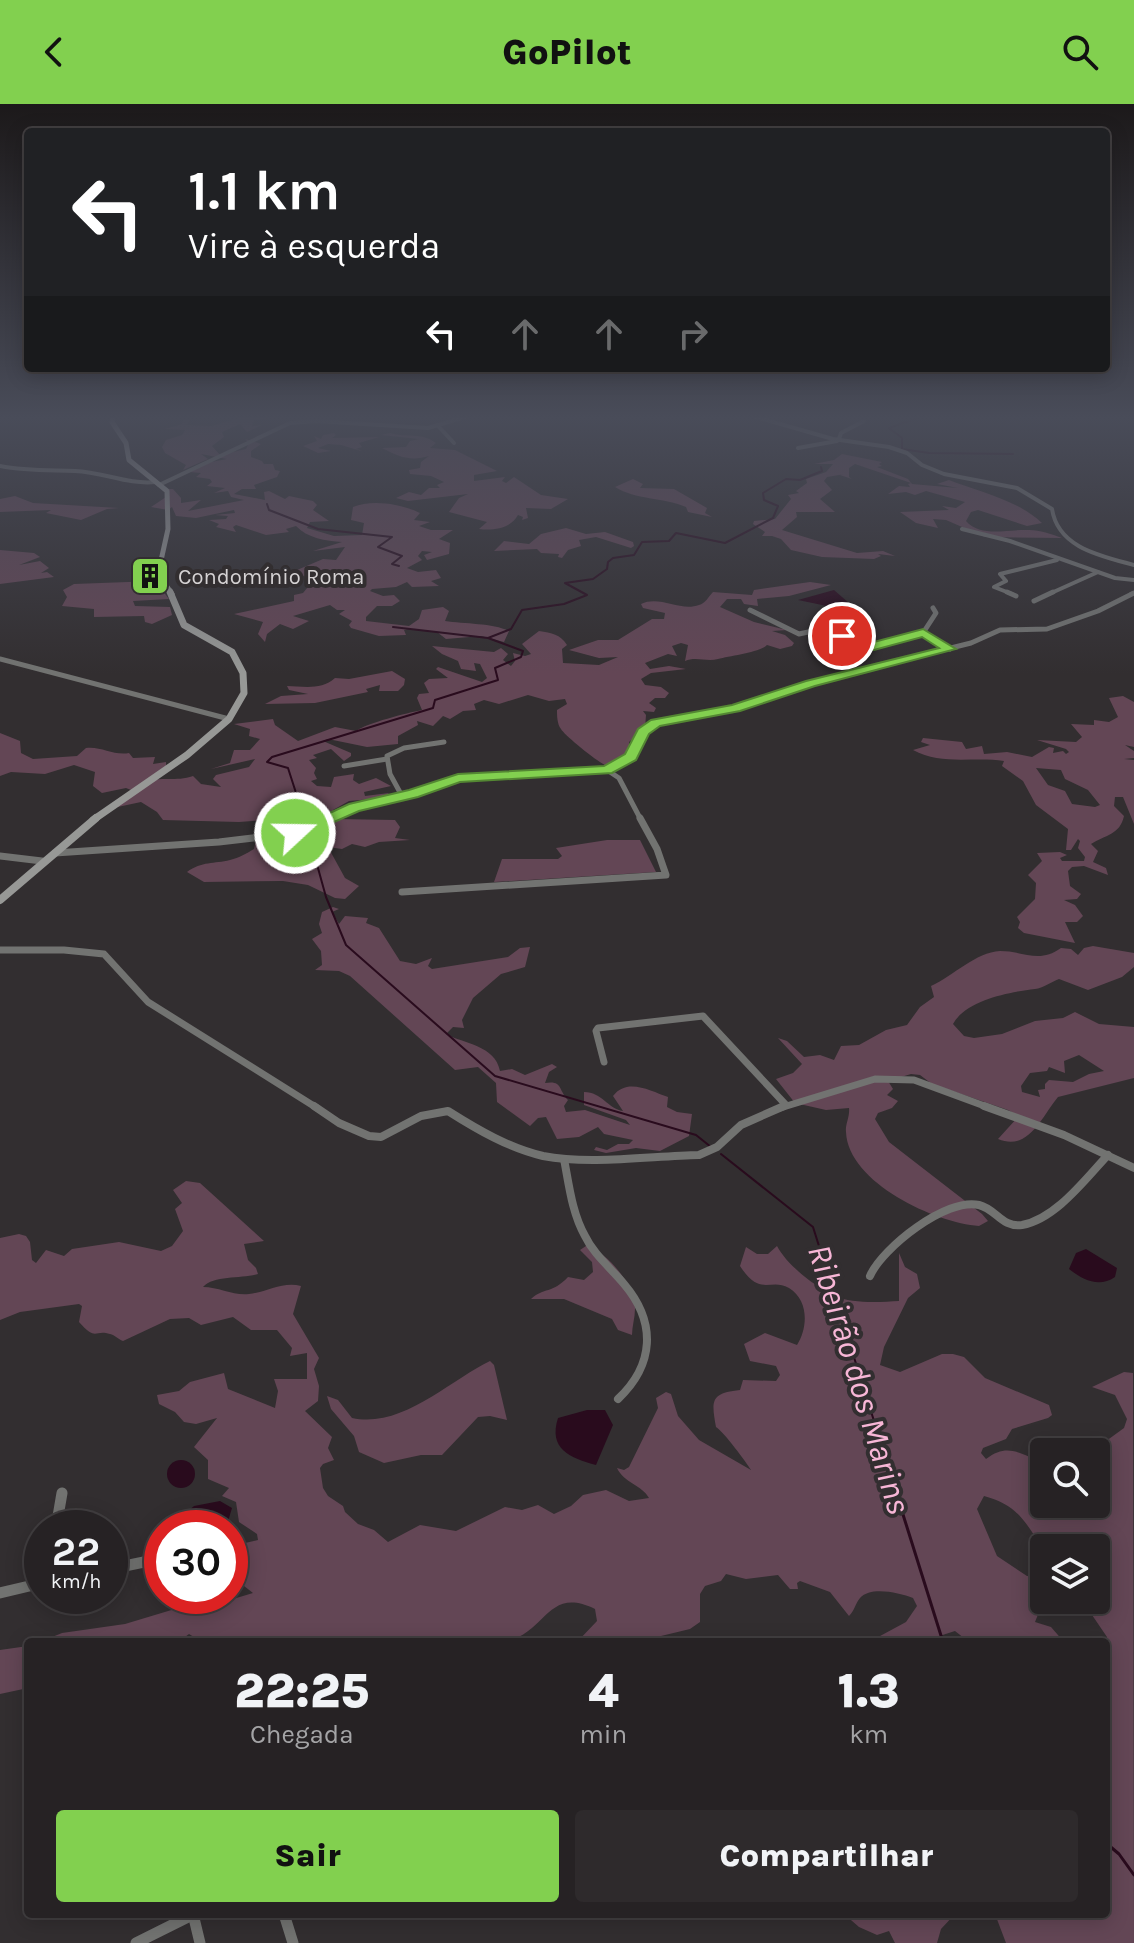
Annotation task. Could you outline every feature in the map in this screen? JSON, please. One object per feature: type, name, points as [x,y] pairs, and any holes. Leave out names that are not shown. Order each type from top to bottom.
[{"type":"main road","points":[[0,900],[50,854],[110,807],[187,755],[229,719],[244,693],[243,673],[232,652],[184,625],[177,602],[160,581],[158,567],[168,529],[167,503]]},
{"type":"street","points":[[1042,503],[1052,509],[1052,517],[1065,539],[1134,565]]},
{"type":"street","points":[[962,529],[1010,541],[1115,578],[1134,580]]},
{"type":"street","points":[[1016,596],[994,587],[1006,581],[1000,574],[1060,559]]},
{"type":"street","points":[[1034,601],[1098,572]]},
{"type":"street","points":[[50,854],[219,842],[295,833],[354,807],[458,778],[607,770],[631,757],[643,732],[656,723],[735,708],[810,683],[971,643],[1000,630],[1035,631],[1058,626],[1134,593]]},
{"type":"street","points":[[750,610],[799,634],[822,629],[872,646],[923,633],[936,613],[933,608]]},
{"type":"street","points":[[923,633],[950,649]]},
{"type":"street","points":[[0,659],[229,719]]},
{"type":"street","points":[[344,766],[387,759],[397,750],[444,742]]},
{"type":"street","points":[[387,759],[390,774],[402,796]]},
{"type":"street","points":[[402,892],[666,875],[657,849],[619,778],[607,770]]},
{"type":"street","points":[[0,856],[42,861]]},
{"type":"street","points":[[0,950],[64,950],[104,954],[148,1002],[339,1123],[369,1136],[389,1135],[421,1116],[448,1111],[486,1135],[540,1155],[564,1159],[699,1155],[717,1147],[741,1125],[786,1105],[875,1079],[914,1080],[1037,1124],[1134,1168]]},
{"type":"street","points":[[604,1062],[596,1031],[598,1028],[703,1016],[786,1105]]},
{"type":"street","points":[[870,1276],[874,1267],[917,1230],[941,1212],[955,1206],[977,1204],[1012,1225],[1033,1223],[1108,1155]]},
{"type":"street","points":[[564,1159],[574,1210],[582,1230],[591,1246],[634,1297],[644,1317],[644,1363],[638,1378],[618,1399]]},
{"type":"street","points":[[59,1510],[62,1493]]},
{"type":"street","points":[[128,1565],[144,1562]]},
{"type":"street","points":[[0,1593],[24,1587]]},
{"type":"street","points":[[136,1943],[185,1918]]},
{"type":"street","points":[[194,1918],[200,1943]]},
{"type":"street","points":[[285,1918],[293,1943]]},
{"type":"shaded area","points":[[0,503],[119,508],[107,509],[81,520],[46,513],[51,510],[0,512]]},
{"type":"shaded area","points":[[157,503],[198,503],[188,511],[230,503],[315,503],[317,505],[313,510],[329,521],[310,522],[307,528],[334,536],[362,535],[364,523],[351,520],[353,507],[369,503],[405,507],[420,513],[414,520],[430,522],[419,526],[431,530],[453,530],[439,539],[450,543],[449,554],[427,560],[424,555],[432,552],[422,551],[418,556],[422,560],[407,568],[418,572],[436,570],[441,578],[431,581],[439,586],[412,587],[407,582],[396,587],[372,589],[370,591],[383,596],[394,595],[400,601],[392,606],[377,606],[366,621],[409,626],[419,619],[422,610],[443,607],[449,611],[445,621],[487,625],[509,631],[504,642],[481,636],[446,639],[437,632],[408,629],[404,630],[406,635],[379,636],[351,628],[349,625],[352,621],[339,614],[345,610],[337,610],[330,605],[293,616],[309,621],[293,629],[280,624],[267,634],[265,642],[258,634],[263,622],[234,614],[294,601],[294,595],[303,593],[312,582],[308,577],[290,573],[323,559],[336,560],[345,547],[313,551],[342,542],[311,536],[296,526],[286,529],[289,532],[266,535],[236,525],[233,527],[236,532],[216,527],[219,524],[209,520],[226,519],[228,516],[215,515],[235,513],[234,510],[196,518],[176,516],[172,507],[168,510],[151,507]]},
{"type":"shaded area","points":[[456,503],[562,503],[551,509],[526,508],[528,518],[522,520],[523,517],[518,515],[502,528],[490,529],[479,529],[487,522],[449,512]]},
{"type":"shaded area","points":[[672,503],[698,503],[707,508],[705,513],[712,517],[688,512],[686,507]]},
{"type":"shaded area","points":[[788,503],[824,503],[835,512],[796,512],[797,517],[782,530],[857,553],[883,551],[895,556],[878,554],[881,556],[874,559],[822,557],[791,550],[781,539],[762,536],[765,532],[753,524],[754,521],[775,519]]},
{"type":"shaded area","points":[[964,503],[1011,503],[1042,523],[1027,526],[978,510],[971,512],[966,521],[987,531],[1033,530],[1062,538],[985,537],[946,520],[933,519],[938,528],[916,523],[900,512],[949,510],[942,506],[956,508]]},
{"type":"shaded area","points":[[566,528],[586,534],[605,532],[633,542],[634,546],[631,548],[596,537],[579,540],[581,546],[568,550],[562,558],[558,557],[559,554],[541,553],[537,549],[494,551],[504,541],[529,544],[541,534]]},
{"type":"shaded area","points":[[0,550],[34,553],[40,557],[19,565],[40,561],[49,568],[41,573],[47,572],[54,577],[0,584]]},
{"type":"shaded area","points":[[155,581],[169,599],[133,601],[135,606],[170,607],[172,615],[152,624],[145,622],[144,616],[94,617],[94,609],[62,606],[67,597],[63,590],[74,584]]},
{"type":"shaded area","points":[[810,582],[831,585],[789,596],[757,599],[758,606],[744,604],[741,599],[727,599],[720,607],[754,622],[787,630],[772,631],[785,635],[794,643],[792,646],[780,649],[767,645],[752,652],[718,659],[685,661],[688,645],[681,643],[672,646],[677,656],[668,654],[645,663],[650,669],[669,666],[686,669],[651,673],[641,679],[645,685],[661,687],[669,693],[665,698],[655,698],[649,703],[656,708],[654,712],[643,711],[646,715],[645,728],[629,742],[629,754],[609,767],[583,750],[561,729],[557,710],[567,704],[565,699],[549,701],[528,695],[499,704],[484,700],[474,704],[476,710],[463,711],[450,719],[443,716],[433,726],[417,721],[418,725],[398,736],[398,744],[367,747],[328,739],[323,741],[351,753],[351,756],[344,761],[331,749],[313,755],[317,758],[309,760],[316,768],[314,773],[317,779],[311,781],[317,786],[331,787],[334,777],[354,774],[353,780],[359,784],[376,778],[391,786],[364,792],[365,796],[389,793],[383,798],[349,801],[333,810],[336,819],[395,820],[400,827],[395,838],[410,840],[379,842],[365,847],[352,844],[342,849],[328,847],[345,878],[359,886],[345,899],[335,898],[308,885],[283,881],[204,882],[187,872],[203,864],[240,857],[254,849],[256,840],[305,836],[313,817],[239,822],[163,820],[141,802],[113,808],[131,790],[126,788],[102,793],[93,786],[95,772],[74,765],[45,774],[11,772],[0,776],[0,733],[20,741],[21,753],[33,759],[77,756],[86,748],[97,748],[129,753],[133,758],[155,757],[153,764],[166,762],[166,766],[143,782],[193,776],[201,784],[221,787],[213,779],[216,775],[249,767],[255,759],[211,769],[230,763],[234,750],[250,750],[260,739],[249,736],[250,729],[234,724],[273,719],[275,725],[298,741],[335,727],[356,731],[422,710],[417,698],[419,694],[429,693],[424,683],[429,679],[448,678],[436,669],[438,667],[482,682],[487,678],[480,664],[474,663],[476,671],[461,669],[458,661],[432,646],[494,652],[501,648],[508,654],[503,660],[511,666],[515,661],[513,653],[531,654],[522,644],[539,631],[562,638],[567,645],[562,649],[563,663],[599,665],[618,657],[599,658],[569,650],[598,640],[618,640],[652,619],[664,619],[665,613],[643,608],[641,604],[655,601],[692,607],[703,603],[713,592],[752,595],[754,590]]},
{"type":"shaded area","points":[[834,590],[857,610],[798,600]]},
{"type":"shaded area","points":[[392,671],[405,679],[398,691],[379,691],[380,685],[366,689],[368,692],[315,703],[265,704],[281,696],[308,694],[289,690],[287,686],[317,686],[335,678],[349,679]]},
{"type":"shaded area","points":[[1123,696],[1134,702],[1134,747],[1125,745],[1134,751],[1134,758],[1124,759],[1134,760],[1134,824],[1123,797],[1115,797],[1114,806],[1124,816],[1122,822],[1115,831],[1091,844],[1098,851],[1093,862],[1106,868],[1108,875],[1084,866],[1072,867],[1068,871],[1070,886],[1081,894],[1077,899],[1064,900],[1075,905],[1083,916],[1077,922],[1065,922],[1075,943],[1024,933],[1018,928],[1020,922],[1017,917],[1035,899],[1036,883],[1028,875],[1042,861],[1037,853],[1060,852],[1067,855],[1060,858],[1062,861],[1084,861],[1085,857],[1078,848],[1080,841],[1078,839],[1071,850],[1066,850],[1068,829],[1036,805],[1023,781],[1002,766],[1004,761],[935,758],[913,750],[930,745],[921,742],[923,738],[962,742],[966,749],[982,746],[984,754],[1007,752],[1032,757],[1049,747],[1054,748],[1053,753],[1063,751],[1066,754],[1069,752],[1066,749],[1037,740],[1076,742],[1082,737],[1071,724],[1094,725],[1094,720],[1109,722],[1118,717],[1109,698]],"holes":[[[1036,768],[1061,770],[1065,779],[1088,790],[1100,805],[1072,804],[1065,791],[1048,785]]]},
{"type":"shaded area","points":[[607,840],[640,840],[656,872],[494,882],[502,859],[558,859],[562,856],[556,848]]},
{"type":"shaded area","points":[[333,907],[339,909],[332,912],[339,924],[345,916],[368,918],[366,923],[379,928],[400,961],[416,964],[432,958],[428,966],[432,969],[508,957],[520,948],[530,947],[525,967],[501,974],[473,998],[462,1020],[464,1028],[453,1027],[446,1034],[478,1046],[492,1056],[500,1071],[512,1069],[525,1075],[552,1064],[557,1067],[549,1072],[545,1083],[555,1083],[560,1087],[568,1100],[564,1106],[566,1112],[585,1110],[630,1125],[626,1120],[584,1105],[584,1092],[596,1095],[623,1111],[613,1096],[625,1087],[639,1087],[668,1097],[667,1107],[692,1114],[689,1136],[660,1151],[636,1148],[606,1153],[594,1150],[596,1147],[607,1150],[633,1140],[604,1134],[598,1127],[579,1137],[557,1139],[546,1117],[538,1118],[530,1126],[497,1102],[496,1083],[478,1067],[455,1070],[350,976],[339,971],[315,970],[322,965],[321,951],[312,939],[322,933],[319,924],[322,912]]},
{"type":"shaded area","points":[[1093,946],[1134,953],[1134,967],[1122,977],[1088,990],[1059,979],[1038,988],[990,999],[968,1009],[953,1024],[964,1036],[974,1038],[1002,1034],[1035,1021],[1063,1018],[1075,1012],[1099,1024],[1134,1027],[1134,1078],[1058,1097],[1034,1130],[1018,1141],[1009,1142],[998,1139],[1019,1116],[1008,1110],[932,1084],[920,1075],[911,1074],[888,1081],[893,1089],[887,1095],[898,1101],[892,1108],[878,1113],[875,1119],[889,1142],[982,1214],[988,1221],[979,1226],[940,1217],[897,1197],[862,1168],[851,1151],[846,1129],[849,1108],[826,1110],[795,1103],[776,1079],[793,1073],[802,1064],[778,1038],[787,1041],[804,1057],[820,1055],[834,1060],[841,1046],[859,1045],[886,1030],[907,1025],[920,1007],[934,997],[931,986],[982,955],[1000,951],[1038,956],[1061,948],[1071,949],[1078,955],[1084,948]],"holes":[[[1079,1055],[1104,1071],[1073,1082],[1049,1080],[1045,1089],[1038,1090],[1040,1097],[1022,1092],[1021,1086],[1030,1073],[1047,1071],[1049,1067],[1065,1073],[1064,1061]]]},
{"type":"shaded area","points":[[186,1181],[200,1183],[264,1241],[244,1244],[248,1260],[258,1274],[221,1279],[203,1287],[243,1294],[288,1285],[301,1286],[293,1314],[319,1358],[314,1369],[319,1386],[318,1401],[305,1411],[332,1437],[328,1448],[334,1460],[320,1468],[323,1488],[358,1524],[374,1530],[388,1542],[420,1525],[456,1531],[505,1507],[522,1510],[538,1505],[554,1514],[571,1506],[583,1495],[606,1490],[629,1501],[649,1498],[617,1468],[624,1470],[629,1467],[658,1408],[656,1398],[666,1392],[671,1394],[678,1416],[699,1440],[751,1470],[716,1427],[715,1400],[723,1393],[740,1390],[743,1380],[776,1381],[780,1375],[776,1366],[750,1361],[744,1344],[765,1333],[797,1345],[805,1315],[796,1293],[789,1288],[760,1284],[747,1276],[740,1266],[746,1247],[757,1254],[768,1254],[777,1246],[794,1268],[818,1287],[842,1299],[867,1302],[899,1301],[899,1253],[905,1267],[917,1274],[920,1288],[908,1298],[884,1347],[880,1365],[900,1372],[942,1354],[953,1354],[964,1357],[985,1378],[1049,1405],[1052,1415],[1048,1418],[1012,1429],[1006,1439],[983,1448],[981,1453],[986,1459],[1009,1450],[1030,1457],[1030,1518],[1110,1518],[1110,1438],[1124,1428],[1127,1419],[1115,1395],[1092,1387],[1124,1372],[1133,1373],[1134,1943],[1006,1943],[997,1918],[1110,1918],[1110,1638],[1091,1614],[1110,1614],[1110,1534],[1033,1534],[1013,1510],[984,1496],[977,1509],[997,1556],[1030,1576],[1030,1614],[1038,1614],[1035,1622],[1051,1627],[1061,1638],[964,1638],[955,1631],[933,1638],[876,1638],[906,1622],[917,1606],[913,1598],[871,1592],[860,1598],[849,1616],[830,1592],[800,1581],[797,1583],[798,1589],[790,1589],[778,1575],[746,1579],[726,1574],[721,1581],[705,1586],[700,1594],[700,1622],[690,1629],[660,1638],[581,1638],[597,1621],[595,1609],[579,1603],[566,1603],[556,1607],[518,1638],[196,1638],[189,1634],[184,1638],[50,1638],[62,1633],[125,1624],[158,1614],[248,1614],[248,1594],[253,1593],[248,1589],[248,1542],[258,1540],[257,1534],[248,1528],[248,1510],[237,1510],[236,1502],[222,1496],[229,1488],[208,1479],[208,1460],[194,1447],[217,1418],[196,1424],[184,1422],[175,1412],[159,1404],[157,1395],[179,1391],[190,1382],[224,1373],[228,1389],[275,1408],[278,1391],[274,1379],[307,1379],[307,1353],[290,1356],[292,1348],[277,1330],[251,1330],[233,1317],[201,1325],[189,1318],[170,1319],[123,1341],[105,1333],[92,1333],[85,1328],[79,1322],[82,1306],[79,1304],[20,1312],[0,1320],[0,1238],[19,1234],[26,1236],[30,1242],[32,1260],[36,1263],[46,1250],[64,1256],[72,1249],[119,1242],[161,1251],[172,1246],[183,1231],[175,1209],[182,1203],[173,1190]]},
{"type":"shaded area","points":[[586,1246],[603,1255],[626,1281],[635,1309],[632,1335],[618,1330],[612,1319],[564,1299],[531,1299],[568,1277],[584,1280],[593,1272],[592,1262],[580,1250]]},
{"type":"shaded area","points":[[1086,1249],[1117,1268],[1115,1277],[1103,1282],[1091,1281],[1069,1269],[1076,1253]]},
{"type":"shaded area","points":[[490,1361],[494,1365],[507,1420],[478,1417],[442,1455],[421,1455],[384,1463],[359,1452],[354,1436],[331,1409],[327,1396],[338,1400],[352,1418],[389,1416],[425,1401]]},
{"type":"shaded area","points":[[587,1410],[605,1410],[613,1425],[596,1465],[570,1455],[559,1445],[556,1437],[558,1418]]},
{"type":"shaded area","points":[[181,1460],[191,1464],[195,1474],[191,1484],[181,1488],[171,1484],[167,1474],[171,1464]]},
{"type":"shaded area","points":[[220,1501],[232,1508],[189,1510],[194,1506]]},
{"type":"shaded area","points":[[24,1647],[24,1689],[0,1694],[0,1650]]},
{"type":"shaded area","points":[[849,1918],[951,1918],[941,1929],[937,1943],[895,1943],[889,1931],[877,1935]]},
{"type":"waterway","points":[[488,638],[511,629],[522,610],[564,604],[587,595],[565,583],[593,579],[607,569],[608,562],[613,558],[634,555],[642,542],[669,541],[676,533],[725,543],[773,518],[778,506],[771,503]]},
{"type":"waterway","points":[[267,504],[269,510],[318,529],[392,537],[378,547],[402,556],[392,564],[399,566]]},
{"type":"waterway","name":"Ribeirão dos Marins","points":[[393,627],[488,638]]},
{"type":"waterway","name":"Ribeirão dos Marins","points":[[306,824],[288,768],[267,762],[272,757],[433,708],[435,700],[498,680],[495,668],[521,657],[523,651],[488,638]]},
{"type":"waterway","name":"Ribeirão dos Marins","points":[[308,832],[326,897],[346,945],[495,1076],[696,1135],[711,1147]]},
{"type":"waterway","name":"Ribeirão dos Marins","points":[[721,1154],[813,1227],[891,1475]]},
{"type":"waterway","name":"Ribeirão dos Marins","points":[[890,1473],[942,1638]]},
{"type":"waterway","name":"Ribeirão dos Marins","points":[[1110,1846],[1134,1875]]},
{"type":"place","name":"Condomínio Roma","points":[[150,576]]},
{"type":"route","points":[[295,833],[354,807],[413,794],[458,778],[607,770],[631,757],[643,732],[656,723],[735,708],[810,683],[950,649],[923,633],[874,646],[842,636]]}]
